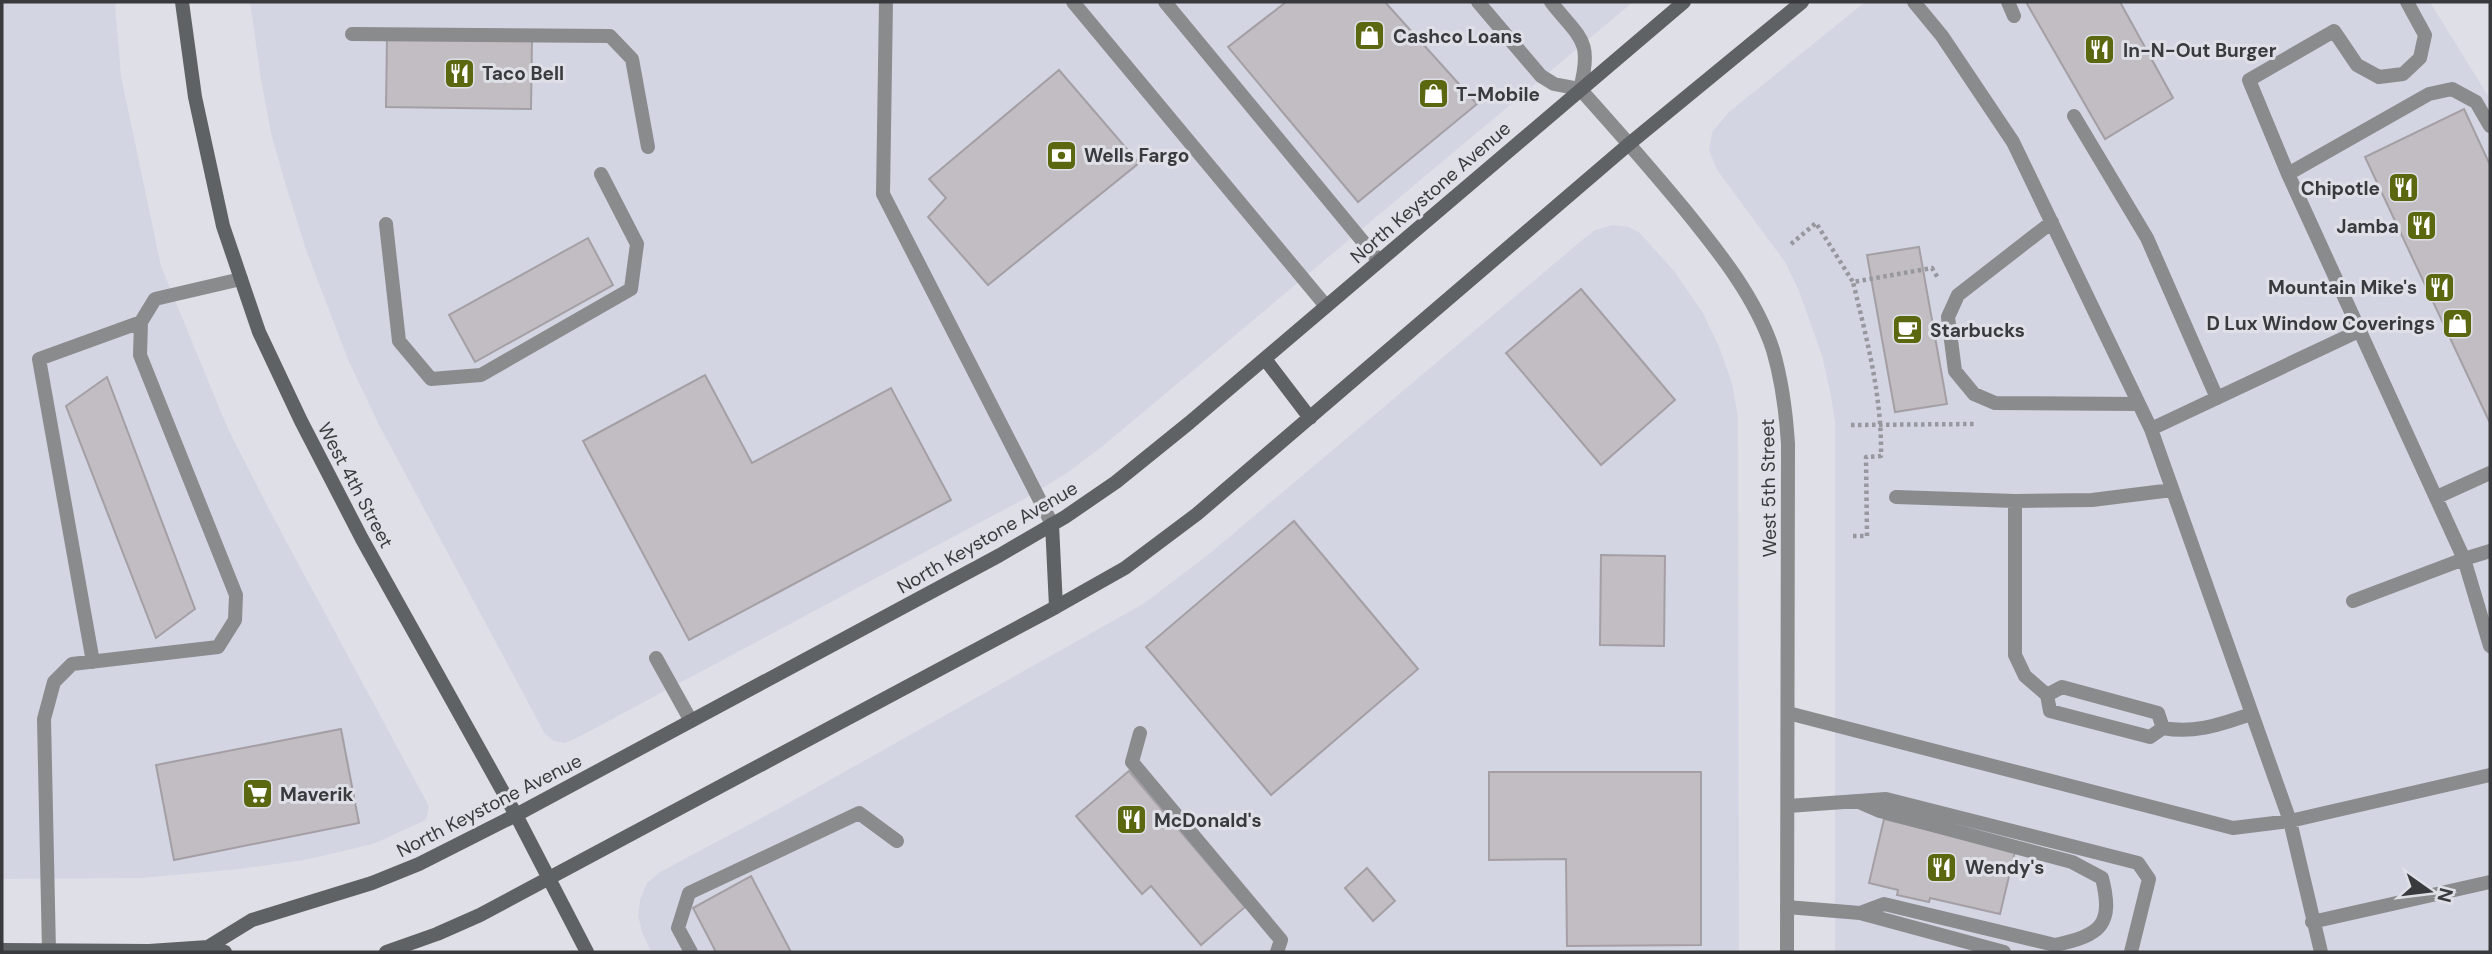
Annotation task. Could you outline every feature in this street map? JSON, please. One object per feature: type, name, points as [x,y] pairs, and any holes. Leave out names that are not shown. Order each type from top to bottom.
[{"type":"main road","name":"West 4th Street","points":[[181,2],[195,97],[223,226],[259,332],[362,540],[516,815],[587,952]]},
{"type":"main road","name":"North Keystone Avenue","points":[[208,947],[253,920],[372,883],[419,864],[691,722],[1000,555],[1052,524],[1116,482],[1265,359],[1684,2]]},
{"type":"main road","points":[[386,952],[480,915],[1125,568],[1197,514],[1629,144],[1802,2]]},
{"type":"main road","points":[[1265,359],[1310,418]]},
{"type":"main road","points":[[1052,524],[1056,607]]},
{"type":"main road","name":"North Keystone Avenue","points":[[2,950],[149,951],[208,947],[225,952]]},
{"type":"street","points":[[886,2],[883,194],[1052,524]]},
{"type":"street","points":[[1073,2],[1326,306]]},
{"type":"street","points":[[1164,2],[1379,261]]},
{"type":"street","points":[[1478,2],[1541,76],[1554,84],[1580,89],[1586,64],[1583,40],[1551,2]]},
{"type":"street","points":[[1914,2],[1942,36],[2013,142],[2151,429],[2290,821],[2321,952]]},
{"type":"street","points":[[2008,2],[2014,16]]},
{"type":"street","points":[[2407,2],[2425,35],[2420,58],[2403,74],[2379,77],[2357,65],[2334,31],[2249,80],[2288,174],[2465,559],[2490,646]]},
{"type":"street","points":[[352,34],[610,36],[632,59],[648,147]]},
{"type":"street","name":"West 5th Street","points":[[1580,89],[1666,187],[1722,258],[1758,314],[1772,347],[1781,379],[1788,444],[1787,952]]},
{"type":"street","points":[[2288,174],[2429,94],[2452,89],[2476,102],[2490,126]]},
{"type":"street","points":[[2074,116],[2147,238],[2217,398]]},
{"type":"street","points":[[386,225],[399,341],[431,379],[481,375],[631,289],[637,244],[601,174]]},
{"type":"street","points":[[2052,222],[1958,295],[1948,317],[1955,372],[1974,394],[1995,403],[2139,404]]},
{"type":"street","points":[[49,951],[44,719],[54,682],[72,664],[218,647],[234,621],[236,595],[140,355],[141,322],[155,299],[241,279]]},
{"type":"street","points":[[93,662],[39,359],[141,322]]},
{"type":"street","points":[[2151,429],[2361,330]]},
{"type":"street","points":[[2437,497],[2490,473]]},
{"type":"street","points":[[1896,497],[2015,501],[2092,500],[2172,490]]},
{"type":"street","points":[[2015,501],[2015,655],[2025,676],[2047,695],[2050,711],[2150,737],[2163,728],[2197,730],[2251,714]]},
{"type":"street","points":[[2353,601],[2490,551]]},
{"type":"street","points":[[656,658],[691,722]]},
{"type":"street","points":[[2047,695],[2062,687],[2158,713],[2163,728]]},
{"type":"street","points":[[1788,713],[2233,828],[2290,821],[2490,775]]},
{"type":"street","points":[[1140,733],[1132,762],[1280,948]]},
{"type":"street","points":[[1788,806],[1886,799],[2138,863],[2149,879],[2131,952]]},
{"type":"street","points":[[1857,801],[1880,811],[2072,862],[2102,878],[2108,915],[2099,927],[2080,940],[2056,945],[1884,904],[1860,913]]},
{"type":"street","points":[[691,952],[678,928],[689,893],[859,813],[897,841]]},
{"type":"street","points":[[2312,922],[2490,882]]},
{"type":"street","points":[[1787,906],[1860,913],[2004,952]]},
{"type":"path","points":[[1791,244],[1816,223],[1853,282],[1876,378],[1881,424]]},
{"type":"path","points":[[1853,282],[1932,268],[1940,283],[1950,275]]},
{"type":"path","points":[[1851,425],[1976,424]]},
{"type":"shaded area","points":[[2,2],[115,2],[121,76],[161,266],[228,429],[429,806],[426,820],[373,844],[305,860],[141,878],[2,879]]},
{"type":"shaded area","points":[[250,2],[1633,2],[1103,446],[1067,473],[1028,497],[564,743],[554,741],[545,734],[379,425],[349,362],[306,250],[271,133]]},
{"type":"shaded area","points":[[1865,2],[2430,2],[2490,99],[2490,952],[1835,952],[1835,421],[1822,356],[1799,291],[1785,262],[1717,170],[1709,150],[1712,132],[1729,112]]},
{"type":"shaded area","points":[[1613,225],[1629,227],[1640,233],[1674,271],[1703,313],[1732,383],[1738,417],[1739,952],[651,952],[638,916],[640,900],[647,883],[660,872],[780,808],[1143,604],[1209,554],[1581,241],[1595,230]]},
{"type":"building","points":[[1286,2],[1385,2],[1477,104],[1358,202],[1228,47]]},
{"type":"building","name":"In-N-Out Burger","points":[[2026,2],[2120,2],[2173,98],[2105,139]]},
{"type":"building","name":"Taco Bell","points":[[387,38],[532,39],[531,109],[386,107]]},
{"type":"building","points":[[1059,70],[1139,163],[988,285],[928,217],[946,198],[929,179]]},
{"type":"building","points":[[2464,109],[2490,165],[2490,423],[2365,157]]},
{"type":"building","points":[[588,238],[613,285],[475,362],[449,315]]},
{"type":"building","name":"Starbucks","points":[[1919,247],[1947,404],[1895,412],[1867,255]]},
{"type":"building","points":[[1581,289],[1675,400],[1601,465],[1506,353]]},
{"type":"building","points":[[705,375],[752,463],[891,388],[951,500],[689,640],[583,441]]},
{"type":"building","points":[[107,377],[195,609],[156,638],[66,406]]},
{"type":"building","points":[[1294,521],[1418,669],[1271,795],[1146,647]]},
{"type":"building","points":[[1601,555],[1665,556],[1664,646],[1600,645]]},
{"type":"building","name":"Maverik","points":[[341,729],[359,823],[174,860],[156,765]]},
{"type":"building","points":[[1129,771],[1245,907],[1201,945],[1151,886],[1142,894],[1076,816]]},
{"type":"building","points":[[1489,772],[1701,772],[1701,945],[1567,946],[1566,859],[1489,860]]},
{"type":"building","name":"Wendy's","points":[[1884,819],[2015,851],[2000,914],[1930,898],[1929,902],[1897,895],[1898,890],[1869,883]]},
{"type":"building","points":[[1367,868],[1395,901],[1373,921],[1345,888]]},
{"type":"building","points":[[751,876],[791,952],[716,952],[693,908]]},
{"type":"place","name":"Cashco Loans","points":[[1370,36]]},
{"type":"place","name":"In-N-Out Burger","points":[[2100,50]]},
{"type":"place","name":"Taco Bell","points":[[459,73]]},
{"type":"place","name":"T-Mobile","points":[[1433,94]]},
{"type":"place","name":"Wells Fargo","points":[[1061,155]]},
{"type":"place","name":"Chipotle","points":[[2403,188]]},
{"type":"place","name":"Jamba","points":[[2422,226]]},
{"type":"place","name":"Mountain Mike's","points":[[2440,287]]},
{"type":"place","name":"D Lux Window Coverings","points":[[2458,323]]},
{"type":"place","name":"Starbucks","points":[[1907,330]]},
{"type":"place","name":"Maverik","points":[[257,794]]},
{"type":"place","name":"McDonald's","points":[[1131,820]]},
{"type":"place","name":"Wendy's","points":[[1942,867]]}]
